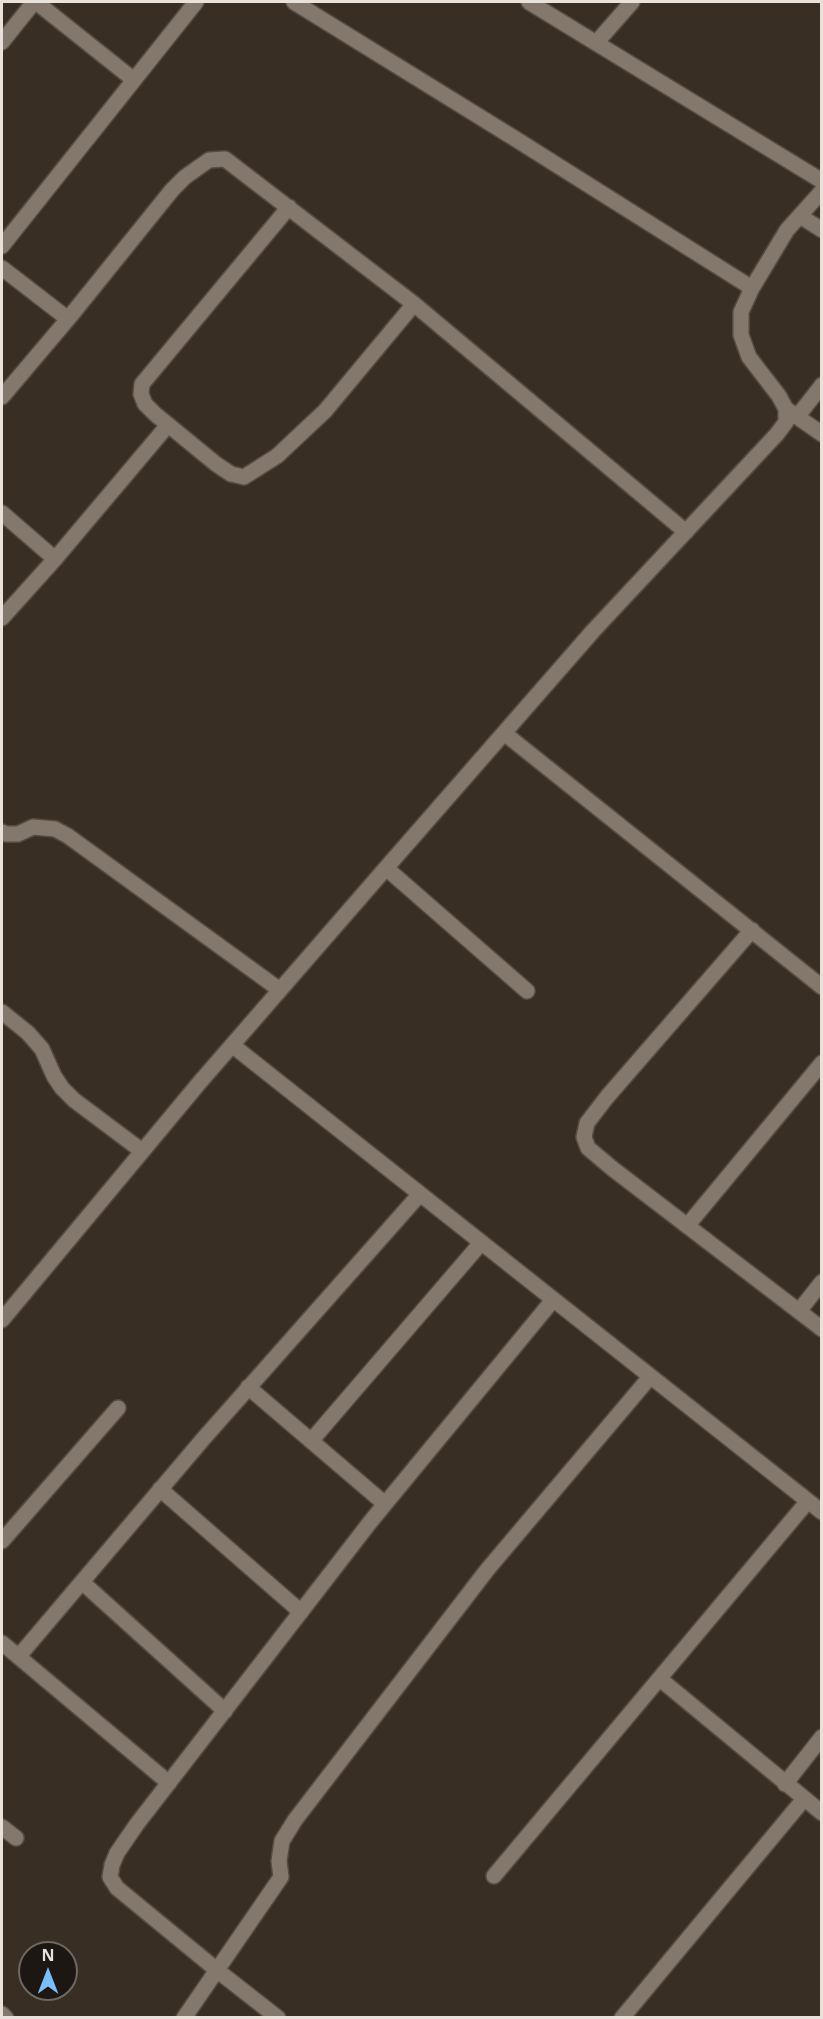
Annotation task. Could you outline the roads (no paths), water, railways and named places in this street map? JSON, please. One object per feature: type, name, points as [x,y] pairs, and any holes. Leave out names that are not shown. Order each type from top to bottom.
[{"type":"street","points":[[2,42],[35,2],[134,80]]},
{"type":"street","points":[[2,246],[196,2]]},
{"type":"street","points":[[294,2],[752,288]]},
{"type":"street","points":[[529,2],[822,181]]},
{"type":"street","points":[[596,43],[632,2]]},
{"type":"street","points":[[2,396],[68,319],[172,190],[185,177],[209,160],[225,159],[414,304],[686,532]]},
{"type":"street","points":[[822,191],[787,230],[752,288],[741,312],[741,335],[749,357],[792,413],[822,434]]},
{"type":"street","points":[[289,207],[142,384],[141,394],[145,404],[231,474],[244,477],[277,456],[325,411],[414,304]]},
{"type":"street","points":[[800,216],[822,230]]},
{"type":"street","points":[[2,268],[68,319]]},
{"type":"street","points":[[2,1320],[232,1045],[504,733],[594,631],[777,434],[792,413],[822,385]]},
{"type":"street","points":[[2,618],[168,425]]},
{"type":"street","points":[[2,513],[55,559]]},
{"type":"street","points":[[504,733],[752,930],[819,979]]},
{"type":"street","points":[[2,832],[18,834],[33,827],[55,829],[68,836],[280,990]]},
{"type":"street","points":[[386,868],[527,991]]},
{"type":"street","points":[[752,930],[608,1096],[587,1123],[584,1137],[588,1148],[822,1329]]},
{"type":"street","points":[[2,1012],[28,1033],[42,1049],[54,1076],[74,1100],[142,1151]]},
{"type":"street","points":[[232,1045],[822,1512]]},
{"type":"street","points":[[687,1226],[822,1063]]},
{"type":"street","points":[[19,1656],[160,1489],[420,1194]]},
{"type":"street","points":[[311,1441],[481,1243]]},
{"type":"street","points":[[799,1311],[822,1282]]},
{"type":"street","points":[[278,2018],[117,1888],[110,1877],[117,1852],[385,1504],[554,1300]]},
{"type":"street","points":[[184,2018],[281,1877],[279,1861],[282,1841],[295,1820],[488,1570],[650,1377]]},
{"type":"street","points":[[248,1388],[385,1504]]},
{"type":"street","points":[[2,1541],[118,1407]]},
{"type":"street","points":[[160,1489],[302,1612]]},
{"type":"street","points":[[494,1876],[808,1501]]},
{"type":"street","points":[[82,1582],[225,1711]]},
{"type":"street","points":[[2,1643],[169,1783]]},
{"type":"street","points":[[660,1679],[822,1813]]},
{"type":"street","points":[[785,1784],[822,1737]]},
{"type":"street","points":[[622,2018],[804,1799]]},
{"type":"street","points":[[2,1827],[16,1838]]},
{"type":"street","points":[[2,2014],[6,2018]]}]
